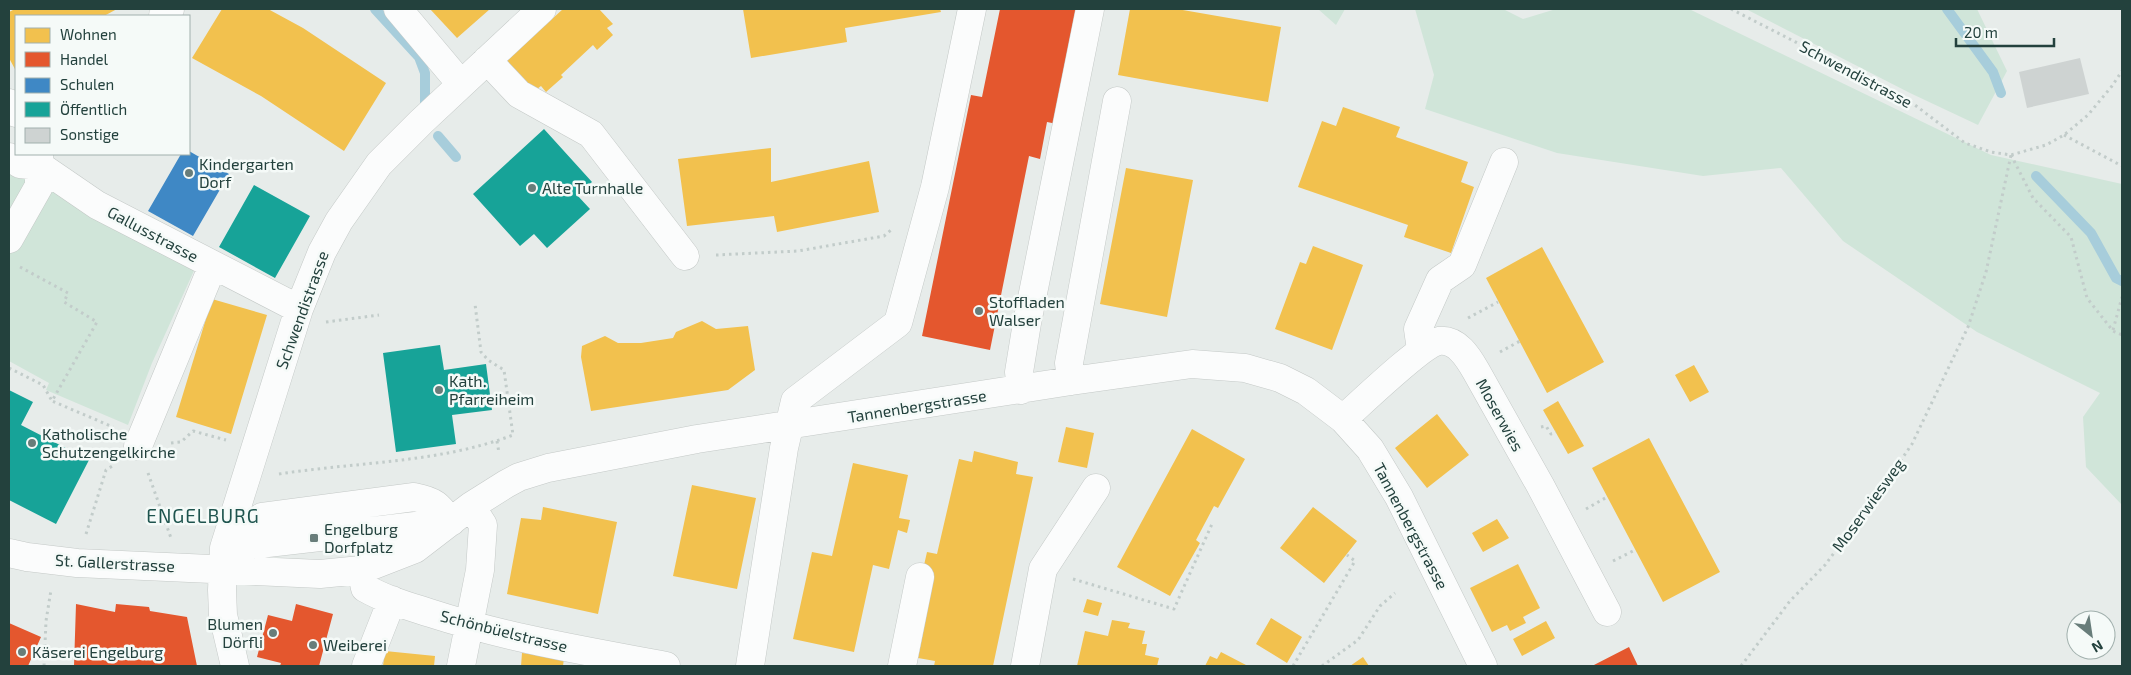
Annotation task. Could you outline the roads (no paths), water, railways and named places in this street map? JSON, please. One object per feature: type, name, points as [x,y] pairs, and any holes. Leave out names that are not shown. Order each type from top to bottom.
[{"type":"street","points":[[398,9],[461,84]]},
{"type":"street","name":"Schwendistrasse","points":[[235,666],[223,615],[224,558],[299,309],[322,252],[355,196],[379,164],[542,9]]},
{"type":"street","points":[[750,666],[788,426],[795,401],[898,323],[934,187],[972,9]]},
{"type":"street","points":[[1022,390],[1019,372],[1027,323],[1090,9]]},
{"type":"street","points":[[487,60],[519,94],[590,134],[685,256]]},
{"type":"street","points":[[1071,381],[1069,362],[1116,101]]},
{"type":"street","name":"Gallusstrasse","points":[[9,157],[20,164],[43,158],[97,205],[299,309]]},
{"type":"street","points":[[11,251],[39,186],[43,158]]},
{"type":"street","points":[[1421,350],[1418,329],[1440,280],[1462,265],[1504,162]]},
{"type":"street","points":[[138,446],[213,265]]},
{"type":"street","name":"Moserwies","points":[[1343,419],[1399,384],[1421,350],[1439,341],[1453,344],[1466,353],[1540,485],[1607,612]]},
{"type":"street","name":"Tannenbergstrasse","points":[[224,558],[320,574],[361,570],[415,549],[461,514],[519,477],[548,468],[697,440],[1071,381],[1192,364],[1245,368],[1280,378],[1306,391],[1343,419],[1370,449],[1399,497],[1483,666]]},
{"type":"street","points":[[1025,666],[1043,570],[1096,488]]},
{"type":"street","points":[[224,558],[262,517],[414,498],[430,500],[461,514],[483,525],[480,570],[461,666]]},
{"type":"street","name":"St. Gallerstrasse","points":[[9,552],[27,557],[77,563],[224,558]]},
{"type":"street","name":"Schönbüelstrasse","points":[[361,570],[366,588],[392,600],[468,626],[591,659],[666,666]]},
{"type":"street","points":[[902,666],[920,578]]},
{"type":"street","points":[[366,666],[392,600]]},
{"type":"waterway","points":[[375,9],[419,57],[425,73],[425,107]]},
{"type":"waterway","points":[[1947,9],[1993,72],[2001,93]]},
{"type":"waterway","points":[[438,136],[456,157]]},
{"type":"waterway","points":[[2036,176],[2091,233],[2116,278],[2122,281]]},
{"type":"place","name":"Kindergarten Dorf","points":[[189,173]]},
{"type":"place","name":"Alte Turnhalle","points":[[532,188]]},
{"type":"place","name":"Stoffladen Walser","points":[[979,311]]},
{"type":"place","name":"Kath. Pfarreiheim","points":[[439,390]]},
{"type":"place","name":"Katholische Schutzengelkirche","points":[[32,443]]},
{"type":"place","name":"Engelburg Dorfplatz","points":[[314,538]]},
{"type":"place","name":"Blumen Dörfli","points":[[273,633]]},
{"type":"place","name":"Weiberei","points":[[313,645]]},
{"type":"place","name":"Käserei Engelburg","points":[[22,652]]},
{"type":"district","name":"ENGELBURG","points":[[203,516]]}]
